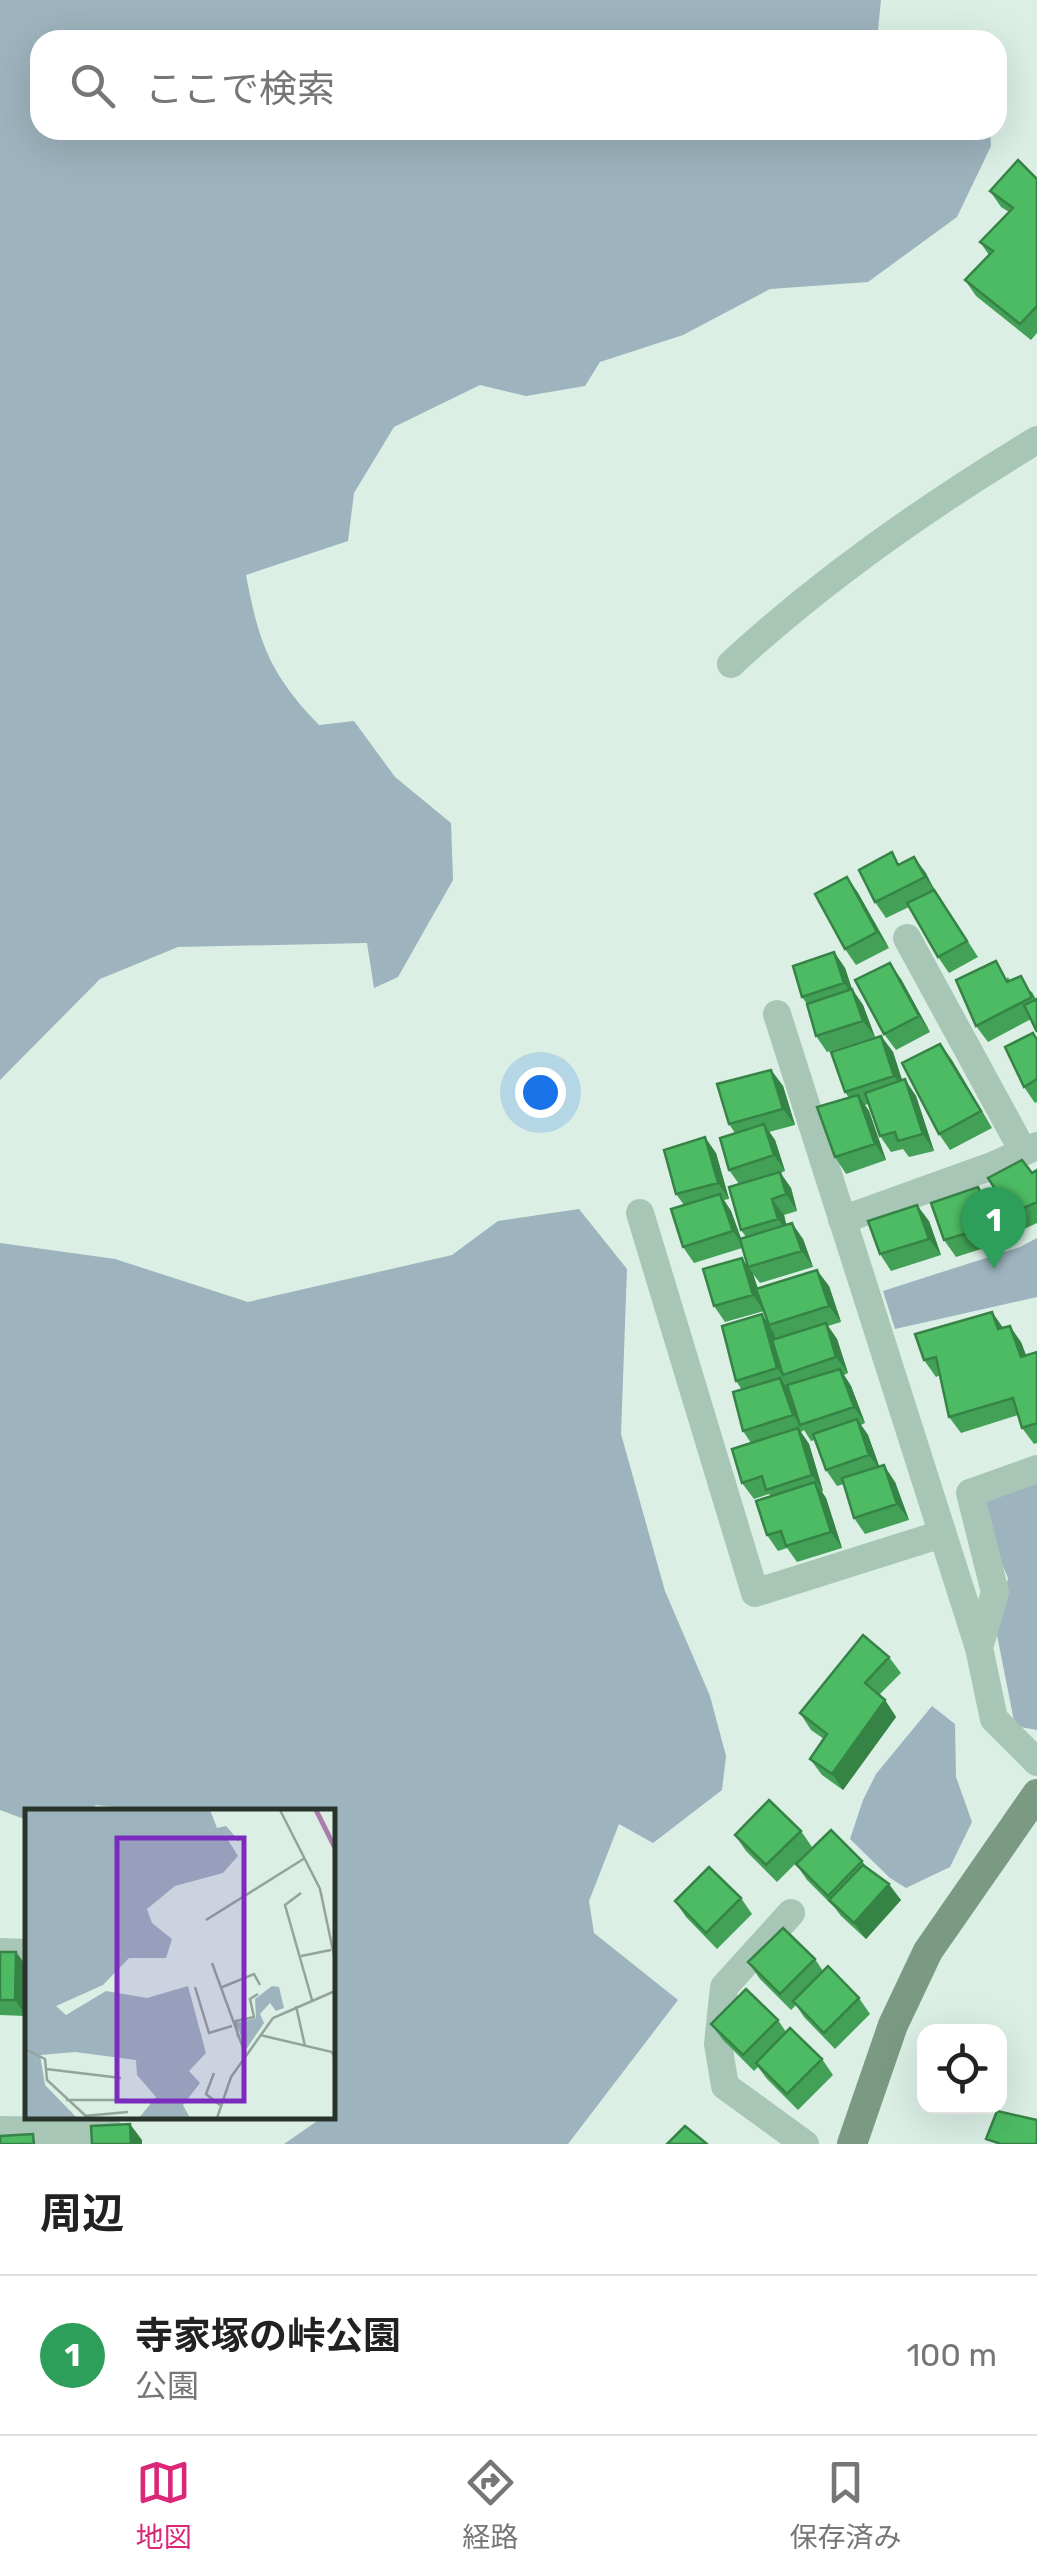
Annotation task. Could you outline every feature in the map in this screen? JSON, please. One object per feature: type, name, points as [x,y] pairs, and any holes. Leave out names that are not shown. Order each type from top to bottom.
[{"type":"street","points":[[730,664],[787,612],[974,478],[1037,440]]},
{"type":"street","points":[[842,1220],[992,1166],[1030,1148],[907,938]]},
{"type":"street","points":[[778,1014],[979,1648],[994,1719],[1037,1762]]},
{"type":"street","points":[[640,1213],[755,1592],[942,1534]]},
{"type":"street","points":[[979,1648],[996,1592],[970,1493],[1037,1470]]},
{"type":"street","points":[[852,2144],[888,2039],[928,1951],[1037,1794]]},
{"type":"street","points":[[792,1913],[724,1987],[718,2044],[726,2086],[805,2144]]},
{"type":"street","points":[[0,1952],[25,1953]]},
{"type":"street","points":[[0,2130],[110,2132]]},
{"type":"shaded area","points":[[0,0],[881,0],[878,30],[30,30],[30,140],[991,140],[991,146],[957,217],[868,282],[770,289],[683,335],[600,362],[585,386],[526,396],[480,385],[394,427],[354,493],[348,541],[246,575],[269,657],[302,707],[319,725],[354,721],[395,777],[451,823],[453,880],[398,977],[374,988],[367,943],[178,947],[100,979],[0,1080]]},
{"type":"shaded area","points":[[579,1209],[627,1269],[621,1434],[665,1591],[710,1696],[726,1756],[722,1790],[653,1843],[619,1824],[589,1901],[594,1933],[678,2000],[568,2144],[284,2144],[320,2119],[335,2119],[335,1809],[134,1809],[96,1805],[91,1809],[25,1809],[25,1819],[0,1810],[0,1243],[115,1259],[248,1302],[452,1255],[498,1221]]},
{"type":"shaded area","points":[[1037,1238],[1037,1297],[895,1329],[883,1291]]},
{"type":"shaded area","points":[[1037,1481],[1037,1730],[1015,1726],[997,1635],[1008,1578],[981,1514],[985,1497]]},
{"type":"shaded area","points":[[932,1706],[955,1724],[956,1777],[972,1822],[950,1867],[906,1888],[890,1878],[850,1839],[876,1774]]},
{"type":"building","points":[[1018,160],[1037,179],[1037,306],[1020,324],[965,280],[993,251],[980,242],[1013,208],[990,191]]},
{"type":"building","points":[[892,852],[898,865],[914,857],[925,877],[875,902],[859,870]]},
{"type":"building","points":[[847,877],[877,932],[845,949],[815,894]]},
{"type":"building","points":[[934,890],[967,941],[938,957],[907,903]]},
{"type":"building","points":[[834,952],[844,983],[802,997],[793,966]]},
{"type":"building","points":[[996,961],[1007,982],[1021,976],[1032,997],[976,1026],[956,980]]},
{"type":"building","points":[[890,963],[919,1016],[884,1034],[855,980]]},
{"type":"building","points":[[852,989],[863,1021],[816,1036],[807,1004]]},
{"type":"building","points":[[1037,999],[1037,1032],[1024,1005]]},
{"type":"building","points":[[1033,1033],[1037,1040],[1037,1079],[1024,1087],[1005,1047]]},
{"type":"building","points":[[881,1036],[894,1076],[845,1092],[831,1052]]},
{"type":"building","points":[[940,1044],[981,1111],[939,1134],[902,1063]]},
{"type":"building","points":[[771,1070],[783,1109],[729,1124],[717,1084]]},
{"type":"building","points":[[905,1079],[923,1134],[898,1141],[895,1132],[880,1136],[865,1093]]},
{"type":"building","points":[[858,1095],[875,1144],[835,1157],[817,1107]]},
{"type":"building","points":[[764,1124],[774,1155],[729,1170],[720,1138]]},
{"type":"building","points":[[705,1137],[718,1183],[676,1194],[664,1150]]},
{"type":"building","points":[[1022,1160],[1032,1173],[1037,1170],[1037,1202],[1011,1214],[988,1178]]},
{"type":"building","points":[[780,1172],[786,1194],[772,1199],[778,1219],[741,1230],[729,1187]]},
{"type":"building","points":[[978,1187],[995,1225],[944,1240],[931,1203]]},
{"type":"building","points":[[720,1194],[733,1231],[683,1247],[671,1209]]},
{"type":"building","points":[[917,1205],[929,1239],[880,1254],[868,1221]]},
{"type":"building","points":[[792,1223],[802,1251],[748,1267],[740,1239]]},
{"type":"building","points":[[742,1258],[753,1295],[714,1306],[703,1269]]},
{"type":"building","points":[[817,1270],[829,1306],[769,1325],[756,1289]]},
{"type":"building","points":[[992,1312],[998,1329],[1010,1326],[1021,1357],[1037,1352],[1037,1423],[1022,1428],[1013,1398],[949,1417],[936,1357],[924,1360],[915,1334]]},
{"type":"building","points":[[762,1314],[777,1368],[736,1381],[722,1326]]},
{"type":"building","points":[[826,1323],[836,1357],[783,1375],[772,1340]]},
{"type":"building","points":[[840,1369],[854,1407],[800,1425],[787,1385]]},
{"type":"building","points":[[780,1378],[793,1415],[743,1431],[733,1392]]},
{"type":"building","points":[[857,1419],[869,1455],[826,1470],[813,1434]]},
{"type":"building","points":[[798,1428],[812,1475],[766,1490],[762,1476],[742,1483],[732,1449]]},
{"type":"building","points":[[884,1465],[897,1504],[854,1518],[842,1478]]},
{"type":"building","points":[[815,1482],[831,1532],[786,1546],[781,1531],[767,1535],[756,1501]]},
{"type":"building","points":[[863,1635],[889,1657],[865,1683],[885,1700],[832,1774],[810,1759],[827,1734],[800,1713]]},
{"type":"building","points":[[769,1800],[801,1831],[766,1865],[735,1835]]},
{"type":"building","points":[[831,1830],[862,1861],[828,1896],[796,1864]]},
{"type":"building","points":[[863,1865],[889,1884],[854,1923],[829,1900]]},
{"type":"building","points":[[709,1867],[741,1898],[706,1933],[675,1901]]},
{"type":"building","points":[[783,1928],[815,1959],[780,1994],[748,1962]]},
{"type":"building","points":[[0,1952],[16,1952],[15,2000],[0,2000]]},
{"type":"building","points":[[828,1966],[859,1998],[824,2033],[793,2001]]},
{"type":"building","points":[[746,1989],[778,2020],[743,2055],[711,2024]]},
{"type":"building","points":[[790,2028],[822,2059],[787,2094],[756,2063]]},
{"type":"building","points":[[996,2114],[1037,2120],[1037,2144],[1001,2144],[986,2139]]},
{"type":"building","points":[[130,2124],[131,2144],[92,2144],[91,2126]]},
{"type":"building","points":[[685,2126],[707,2144],[667,2144]]},
{"type":"building","points":[[33,2134],[34,2144],[0,2144],[0,2136]]},
{"type":"place","name":"寺家塚の峠公園","points":[[994,1269]]}]
